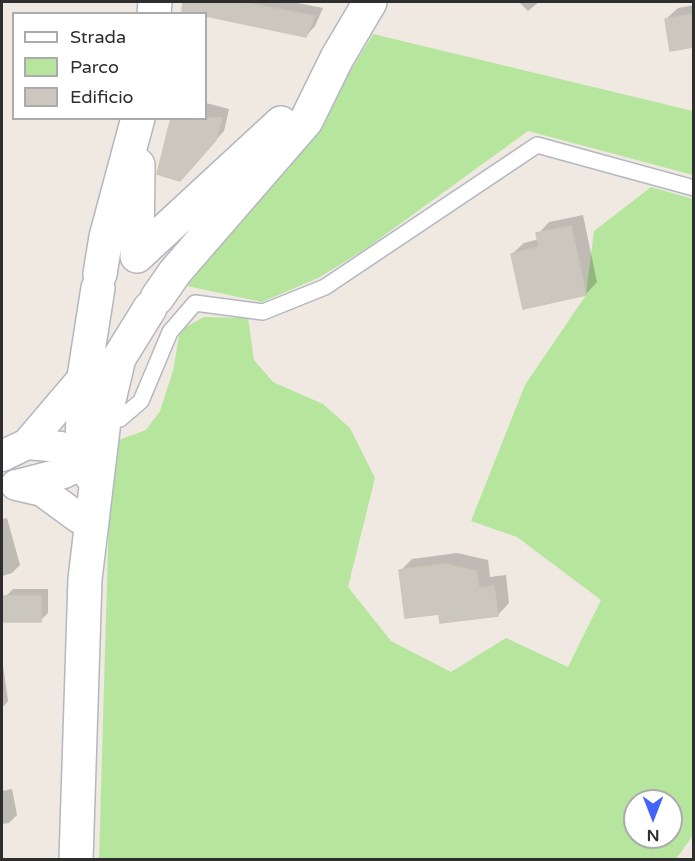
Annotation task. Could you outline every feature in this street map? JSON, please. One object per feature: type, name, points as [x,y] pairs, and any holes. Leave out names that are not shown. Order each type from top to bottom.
[{"type":"main road","points":[[85,579],[79,518],[119,358],[153,303],[176,272],[306,121],[337,58],[370,2]]},
{"type":"main road","points":[[137,256],[279,124],[337,58]]},
{"type":"main road","points":[[76,860],[85,579],[96,453],[84,377],[106,237],[138,120]]},
{"type":"main road","points":[[137,256],[139,120]]},
{"type":"main road","points":[[137,202],[158,219],[177,219]]},
{"type":"main road","points":[[137,256],[145,260],[156,272],[159,281],[153,303],[131,316],[118,314],[103,301],[99,281],[113,259],[137,256]]},
{"type":"street","points":[[14,450],[84,377]]},
{"type":"street","points":[[14,450],[61,447],[73,452],[96,453]]},
{"type":"street","points":[[9,485],[53,476],[96,453]]},
{"type":"street","points":[[9,485],[42,491],[79,518]]},
{"type":"lane","points":[[96,453],[120,419],[141,401],[170,332],[195,303],[263,312],[325,287],[537,145],[693,188]]},
{"type":"green space","points":[[373,34],[693,111],[693,175],[528,131],[364,250],[318,278],[262,302],[187,286],[324,115]]},
{"type":"green space","points":[[651,187],[693,199],[694,834],[676,859],[99,860],[111,443],[146,430],[160,411],[173,371],[180,330],[204,317],[248,318],[254,360],[273,382],[323,404],[350,428],[375,478],[348,587],[391,641],[451,672],[506,638],[568,667],[601,600],[517,537],[471,521],[525,385],[586,295],[594,231]]},
{"type":"building","points":[[183,2],[240,2],[315,16],[306,37],[207,16],[207,12],[182,12]]},
{"type":"building","points":[[693,14],[693,47],[670,51],[665,19]]},
{"type":"building","points":[[222,118],[216,140],[180,181],[157,174],[170,120]]},
{"type":"building","points":[[571,226],[586,295],[523,309],[511,254],[539,247],[536,233]]},
{"type":"building","points":[[444,564],[476,571],[479,588],[494,586],[498,616],[440,623],[439,614],[405,618],[399,570]]},
{"type":"building","points":[[3,596],[41,596],[41,622],[3,622]]}]
